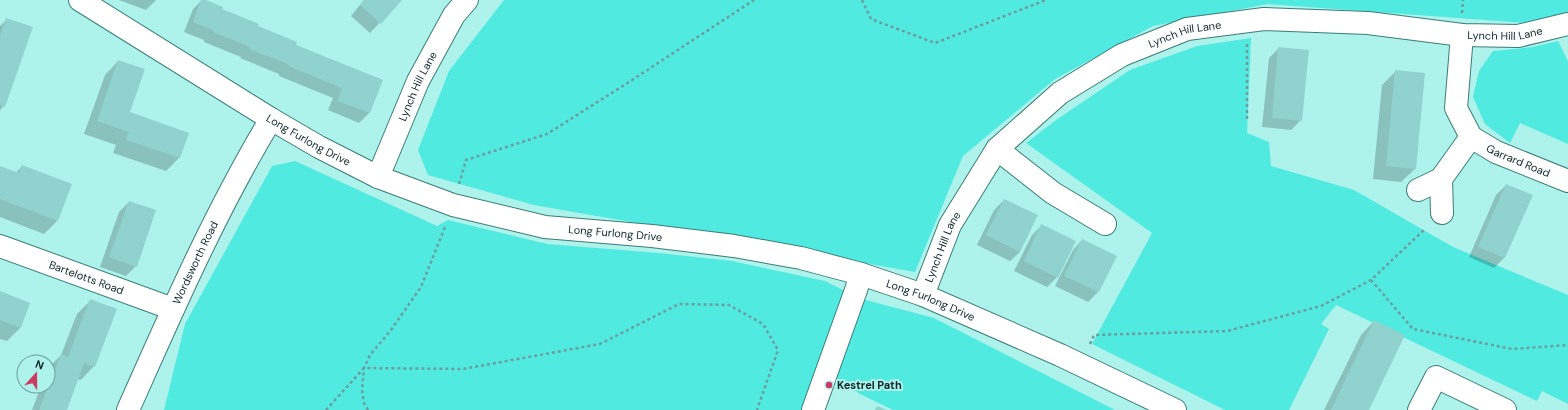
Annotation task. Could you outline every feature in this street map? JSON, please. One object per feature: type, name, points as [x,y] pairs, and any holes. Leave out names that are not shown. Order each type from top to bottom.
[{"type":"street","name":"Long Furlong Drive","points":[[80,0],[271,119],[319,147],[378,177],[453,205],[545,226],[652,236],[734,246],[801,258],[861,274],[923,295],[1079,364],[1169,409]]},
{"type":"street","name":"Lynch Hill Lane","points":[[378,177],[418,81],[454,16],[467,0]]},
{"type":"street","name":"Lynch Hill Lane","points":[[923,295],[950,225],[997,149],[1060,92],[1122,55],[1187,29],[1264,19],[1368,23],[1462,35],[1518,36],[1568,24]]},
{"type":"street","points":[[1418,190],[1441,179],[1471,137],[1456,108],[1462,35]]},
{"type":"street","name":"Wordsworth Road","points":[[128,410],[172,309],[222,205],[271,119]]},
{"type":"street","name":"Garrard Road","points":[[1471,137],[1496,152],[1568,181]]},
{"type":"street","points":[[997,149],[1053,193],[1105,224]]},
{"type":"street","points":[[1441,179],[1442,213]]},
{"type":"street","name":"Bartelotts Road","points":[[0,246],[172,309]]},
{"type":"street","points":[[813,410],[861,274]]},
{"type":"street","points":[[1419,410],[1436,377],[1505,410]]},
{"type":"path","points":[[326,410],[364,368],[370,355],[391,330],[421,287],[448,220],[466,160],[547,134],[754,0]]},
{"type":"path","points":[[862,0],[871,19],[935,43],[1046,0]]},
{"type":"path","points":[[1247,22],[1247,120]]},
{"type":"path","points":[[1079,364],[1094,335],[1226,331],[1321,306],[1371,280],[1442,213]]},
{"type":"path","points":[[1371,280],[1413,329],[1512,349],[1568,345]]},
{"type":"path","points":[[364,368],[463,369],[600,344],[679,304],[729,305],[763,324],[778,350],[757,410]]},
{"type":"path","points":[[364,368],[362,390],[364,403],[368,410]]},
{"type":"shaded area","points":[[504,0],[1568,0],[1568,17],[1552,25],[1268,4],[1153,26],[1055,79],[963,156],[915,272],[534,205],[428,175],[418,150],[449,71]]},
{"type":"shaded area","points":[[1251,38],[1247,133],[1269,142],[1271,166],[1354,190],[1453,247],[1568,295],[1568,404],[1542,391],[1537,401],[1336,305],[1321,324],[1329,329],[1289,410],[1225,410],[1092,344],[1152,233],[1026,143],[1056,120],[1130,70],[1197,46]]},
{"type":"shaded area","points":[[1558,41],[1568,61],[1568,144],[1520,123],[1510,143],[1485,124],[1473,97],[1479,71],[1493,51],[1533,47]]},
{"type":"shaded area","points":[[295,161],[437,226],[448,220],[547,244],[659,253],[732,261],[825,281],[849,293],[802,410],[164,410],[185,324],[272,166]]},
{"type":"shaded area","points":[[862,299],[934,318],[1115,410],[893,410],[860,394],[837,378]]},
{"type":"building","points":[[201,0],[206,0],[223,7],[222,9],[297,42],[296,45],[383,80],[370,113],[337,101],[342,88],[288,66],[288,64],[249,49],[250,47],[193,22]]},
{"type":"building","points":[[364,0],[402,0],[381,24],[360,5]]},
{"type":"building","points":[[6,18],[33,27],[5,107],[0,105],[0,36]]},
{"type":"building","points":[[1278,47],[1309,50],[1302,121],[1272,118]]},
{"type":"building","points":[[118,60],[145,69],[130,112],[189,133],[180,158],[126,140],[129,132],[97,121]]},
{"type":"building","points":[[1395,70],[1425,73],[1416,169],[1386,166]]},
{"type":"building","points":[[22,165],[72,184],[58,221],[0,199],[0,166],[19,173]]},
{"type":"building","points":[[1506,184],[1533,195],[1505,258],[1478,247]]},
{"type":"building","points":[[1004,199],[1038,215],[1020,252],[986,235]]},
{"type":"building","points":[[129,201],[156,210],[137,267],[109,257]]},
{"type":"building","points":[[1041,224],[1076,241],[1058,278],[1024,261]]},
{"type":"building","points":[[1082,239],[1117,256],[1099,292],[1064,276]]},
{"type":"building","points":[[0,291],[30,303],[21,328],[0,320]]},
{"type":"building","points":[[90,299],[117,309],[95,367],[84,363],[67,410],[39,410],[45,394],[56,394],[56,367],[61,354],[68,357]]},
{"type":"building","points":[[1374,320],[1405,335],[1369,410],[1331,410]]},
{"type":"building","points":[[877,406],[887,410],[875,410]]},
{"type":"place","name":"Kestrel Path","points":[[829,385]]}]
